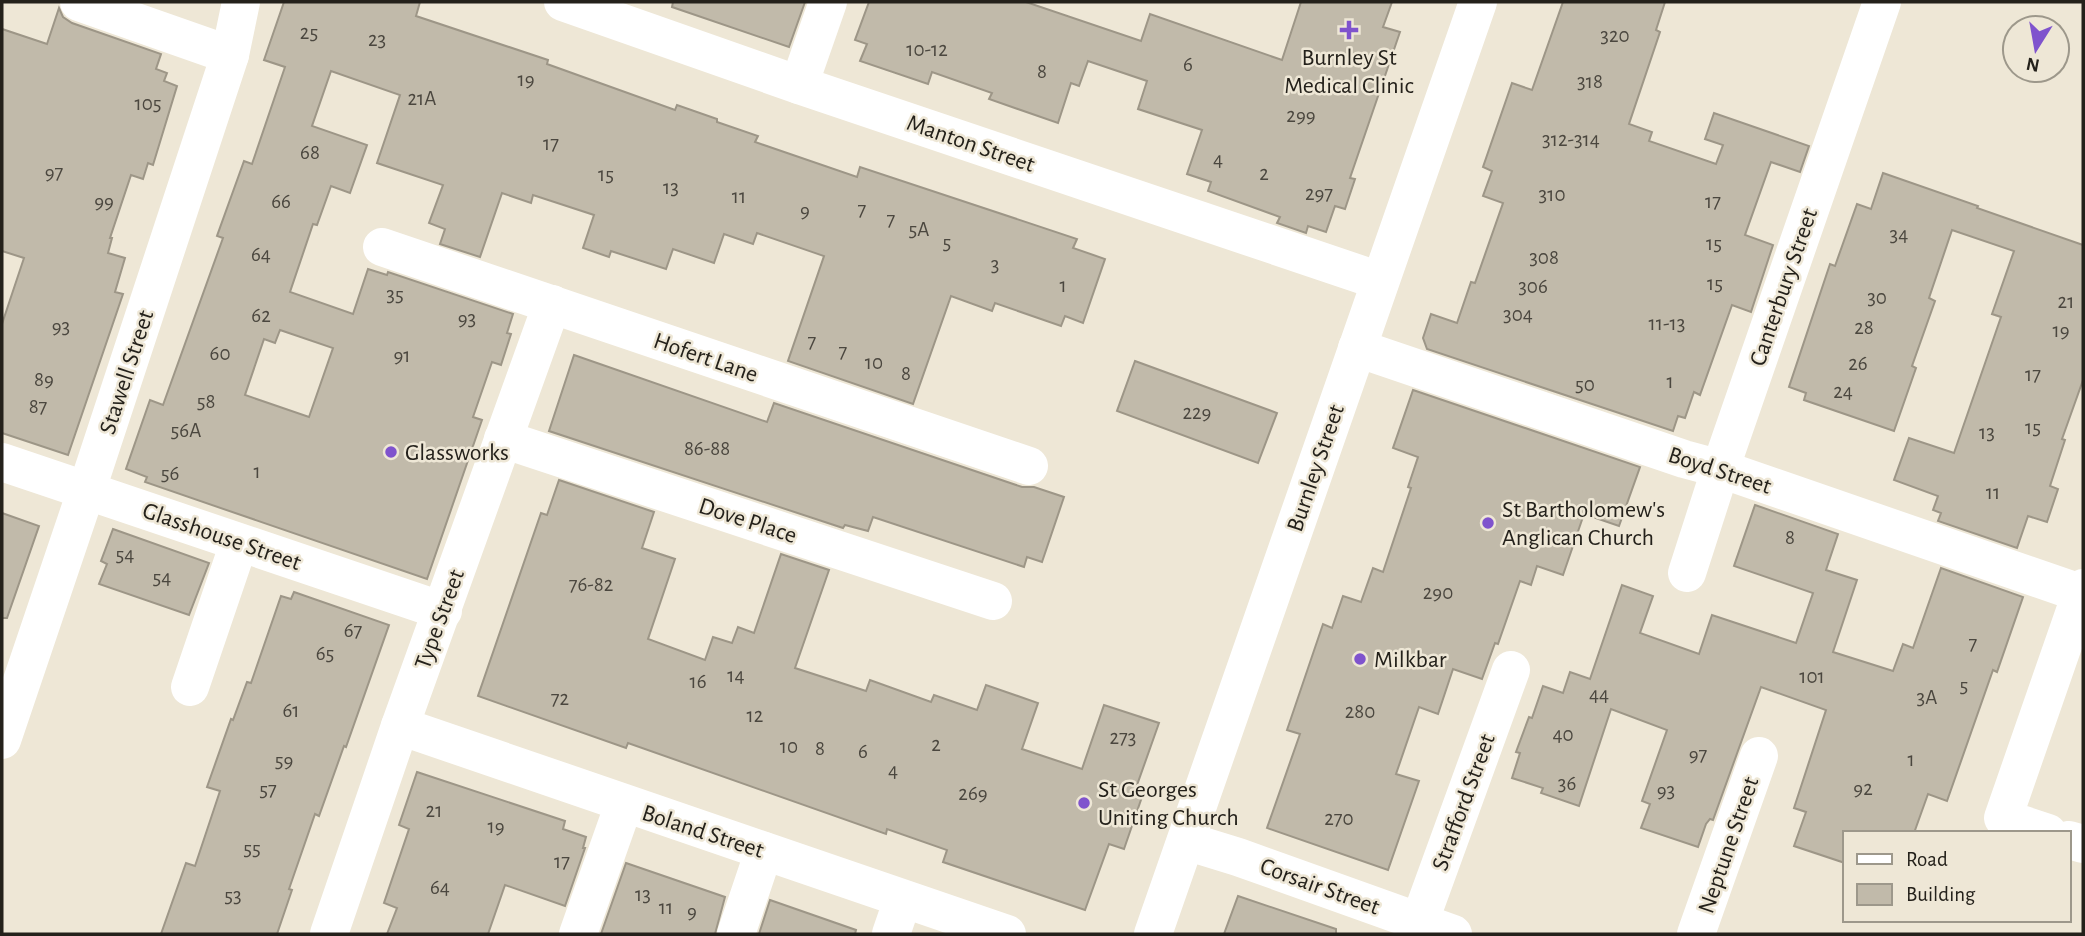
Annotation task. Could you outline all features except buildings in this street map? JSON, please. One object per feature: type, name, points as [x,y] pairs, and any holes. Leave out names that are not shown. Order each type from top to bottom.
[{"type":"street","points":[[79,2],[230,55]]},
{"type":"street","name":"Stawell Street","points":[[2,740],[230,55],[241,2]]},
{"type":"street","name":"Manton Street","points":[[563,2],[799,85],[1380,281]]},
{"type":"street","points":[[799,85],[828,2]]},
{"type":"street","name":"Burnley Street","points":[[1153,934],[1478,2]]},
{"type":"street","name":"Canterbury Street","points":[[1687,573],[1882,2]]},
{"type":"street","name":"Hofert Lane","points":[[382,247],[1029,466]]},
{"type":"street","name":"Type Street","points":[[329,934],[400,726],[552,304]]},
{"type":"street","name":"Boyd Street","points":[[1357,348],[2083,592]]},
{"type":"street","name":"Dove Place","points":[[503,439],[993,601]]},
{"type":"street","name":"Glasshouse Street","points":[[2,462],[443,611]]},
{"type":"street","points":[[190,687],[239,543]]},
{"type":"street","points":[[2042,831],[2003,818],[2083,592]]},
{"type":"street","name":"Strafford Street","points":[[1429,930],[1511,670]]},
{"type":"street","name":"Boland Street","points":[[400,726],[764,851],[897,917],[1007,934]]},
{"type":"street","name":"Neptune Street","points":[[1696,934],[1759,756]]},
{"type":"street","points":[[578,934],[624,804]]},
{"type":"street","name":"Corsair Street","points":[[1186,841],[1238,857],[1429,930]]},
{"type":"street","points":[[736,934],[764,851]]},
{"type":"place","name":"Burnley St Medical Clinic","points":[[1349,30]]},
{"type":"place","name":"Glassworks","points":[[391,452]]},
{"type":"place","name":"St Bartholomew's Anglican Church","points":[[1488,523]]},
{"type":"place","name":"Milkbar","points":[[1360,659]]},
{"type":"place","name":"St Georges Uniting Church","points":[[1084,803]]}]
